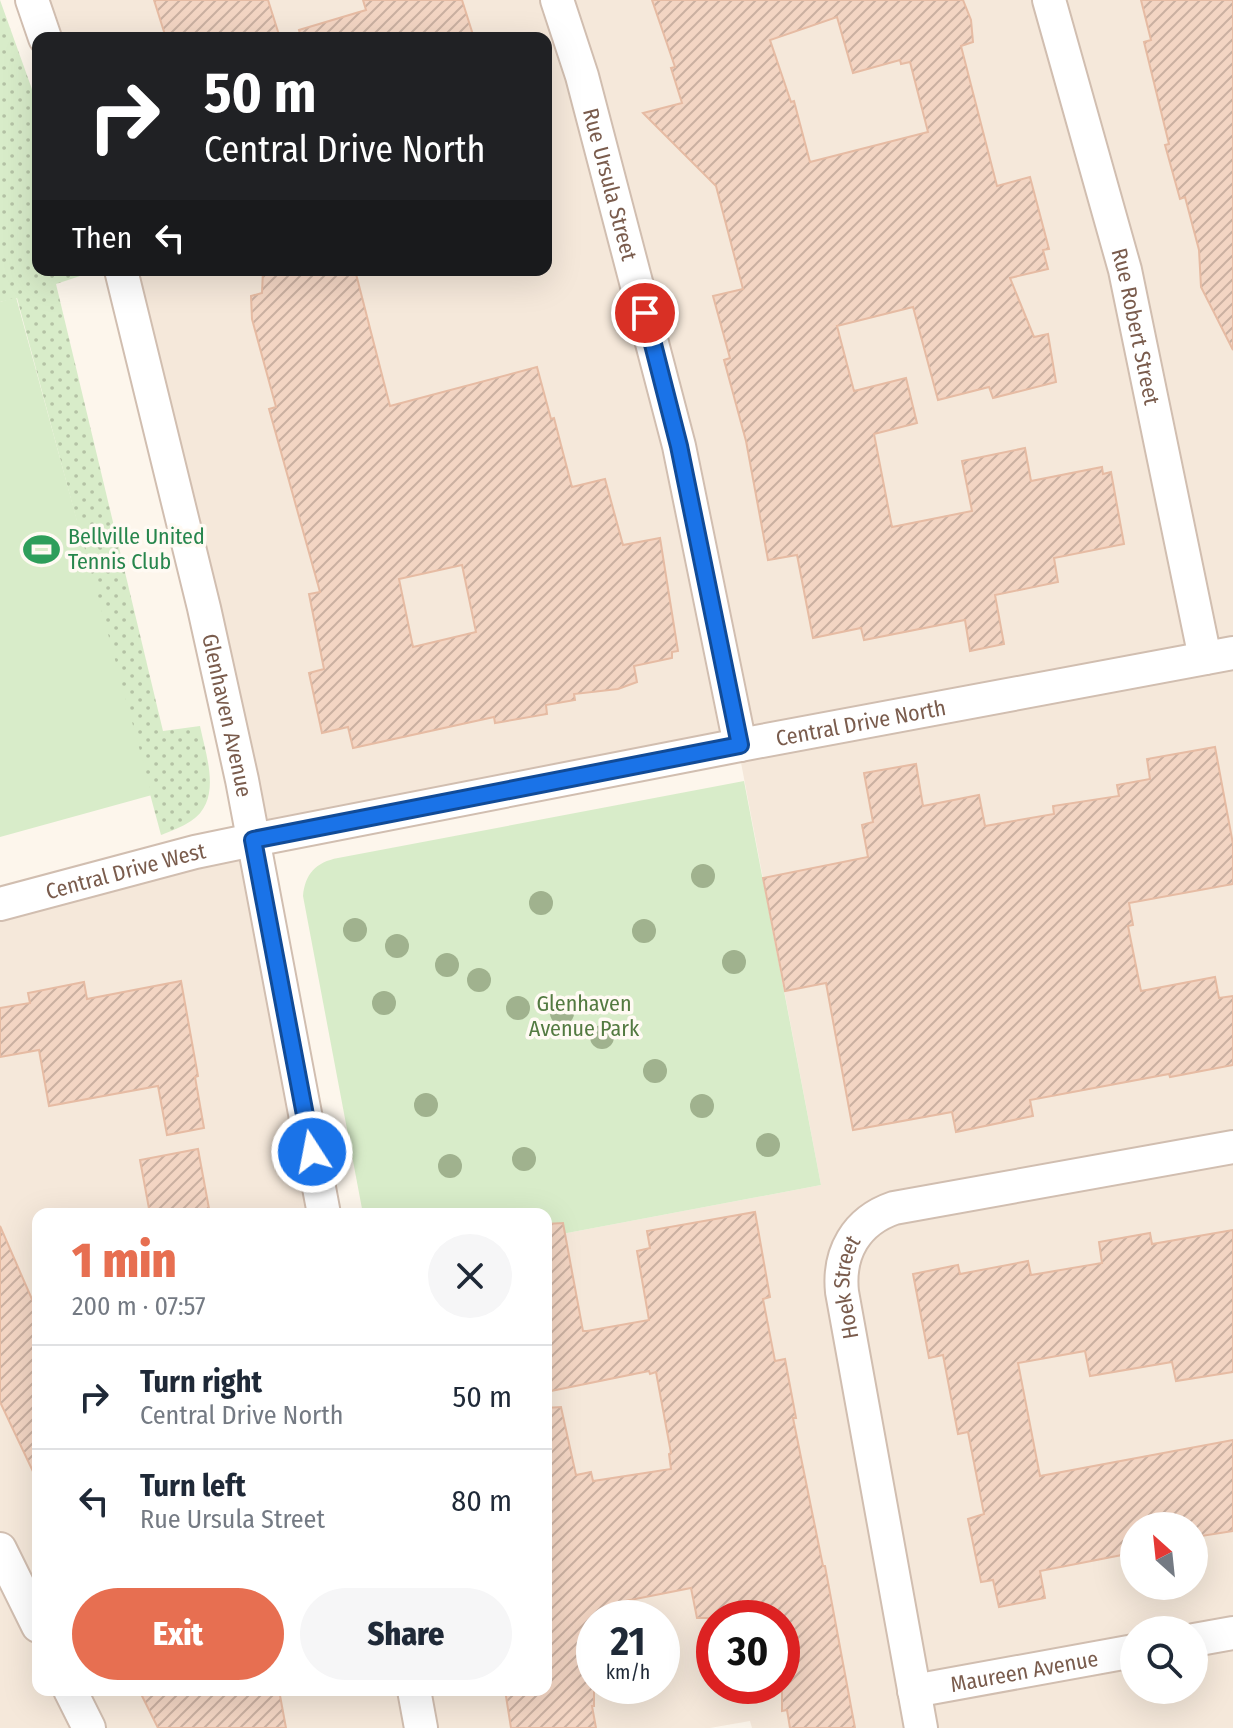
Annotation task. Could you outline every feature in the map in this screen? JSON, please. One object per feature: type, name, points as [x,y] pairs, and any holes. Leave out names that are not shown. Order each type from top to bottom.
[{"type":"street","points":[[32,0],[43,32]]},
{"type":"street","name":"Rue Ursula Street","points":[[557,0],[582,76],[679,446],[740,745]]},
{"type":"street","name":"Rue Robert Street","points":[[1049,0],[1125,270],[1219,656]]},
{"type":"street","name":"Glenhaven Avenue","points":[[122,276],[204,608],[253,840],[323,1208]]},
{"type":"street","name":"Central Drive North","points":[[253,840],[1219,656]]},
{"type":"street","name":"Central Drive West","points":[[0,904],[195,852],[253,840]]},
{"type":"street","name":"Hoek Street","points":[[921,1728],[842,1292],[840,1274],[851,1241],[869,1220],[894,1208],[1233,1147]]},
{"type":"street","points":[[0,1549],[32,1614]]},
{"type":"street","points":[[1208,1637],[1233,1633]]},
{"type":"street","name":"Maureen Avenue","points":[[914,1691],[1120,1654]]},
{"type":"street","points":[[73,1696],[89,1728]]},
{"type":"street","points":[[415,1696],[421,1728]]},
{"type":"shaded area","points":[[30,0],[1233,0],[1233,1728],[752,1728],[750,1721],[710,1728],[0,1728],[0,907],[250,844],[118,276],[552,276],[552,32],[40,32]]},
{"type":"green space","points":[[0,0],[32,89],[32,276],[80,276],[56,284],[163,731],[200,726],[208,764],[209,790],[201,812],[188,823],[161,835],[17,298],[0,302]]},
{"type":"green space","name":"Bellville United Tennis Club","points":[[16,297],[152,795],[0,837],[0,302]]},
{"type":"green space","name":"Glenhaven Avenue Park","points":[[744,781],[821,1185],[552,1236],[552,1208],[362,1208],[303,896],[306,881],[313,870],[338,858]]},
{"type":"building","points":[[154,0],[268,0],[278,32],[164,32]]},
{"type":"building","points":[[363,0],[462,0],[472,32],[300,32],[366,10]]},
{"type":"building","points":[[652,0],[963,0],[971,20],[973,42],[961,46],[997,186],[1030,177],[1049,249],[1043,250],[1048,269],[1010,278],[1034,337],[1048,334],[1056,382],[993,398],[989,387],[938,400],[913,307],[837,326],[854,391],[906,378],[917,423],[874,434],[892,527],[972,511],[962,461],[1025,448],[1031,481],[1102,467],[1103,474],[1111,472],[1124,544],[1054,558],[1058,582],[995,595],[1004,644],[970,651],[965,620],[864,640],[861,628],[813,638],[797,555],[768,560],[746,441],[724,360],[730,358],[713,296],[743,289],[716,186],[643,113],[682,103],[671,68],[675,67]],"holes":[[[837,17],[853,73],[900,60],[901,64],[910,62],[928,132],[810,162],[794,101],[791,102],[770,40]]]},
{"type":"building","points":[[1141,0],[1233,0],[1233,350],[1201,287],[1199,250],[1185,197],[1180,199],[1165,145],[1169,144],[1144,42],[1151,40]]},
{"type":"building","points":[[263,276],[357,276],[390,406],[537,367],[572,487],[605,479],[623,545],[660,538],[678,651],[672,652],[672,658],[634,666],[637,682],[618,689],[574,694],[575,700],[546,705],[547,714],[495,723],[494,717],[353,748],[348,727],[322,733],[309,673],[324,669],[309,594],[320,592],[269,409],[276,407],[252,319],[251,296],[262,293]],"holes":[[[462,565],[476,632],[413,647],[399,579]]]},
{"type":"building","points":[[1215,747],[1233,844],[1233,884],[1129,903],[1133,925],[1128,926],[1141,991],[1215,977],[1219,998],[1233,996],[1233,1065],[1030,1100],[1033,1116],[956,1132],[952,1112],[853,1130],[826,983],[785,991],[763,878],[868,857],[862,825],[873,822],[864,773],[916,764],[923,806],[979,795],[985,826],[1054,814],[1053,806],[1119,796],[1117,785],[1150,779],[1147,759]]},
{"type":"building","points":[[181,981],[204,1128],[167,1135],[158,1086],[49,1106],[39,1050],[0,1057],[0,1008],[30,1003],[28,993],[84,982],[87,999]]},
{"type":"building","points":[[198,1149],[209,1208],[149,1208],[140,1160]]},
{"type":"building","points":[[755,1212],[770,1297],[763,1299],[775,1361],[785,1359],[796,1418],[793,1418],[855,1728],[790,1728],[787,1710],[782,1711],[782,1704],[800,1704],[800,1600],[696,1600],[696,1613],[691,1588],[630,1600],[576,1600],[576,1704],[594,1704],[596,1728],[511,1728],[506,1696],[552,1696],[552,1408],[561,1407],[576,1475],[591,1472],[593,1481],[671,1469],[671,1453],[656,1372],[552,1391],[552,1224],[563,1223],[583,1331],[649,1320],[637,1251],[650,1248],[647,1231]]},
{"type":"building","points":[[0,1226],[32,1299],[32,1469],[0,1402]]},
{"type":"building","points":[[1233,1230],[1233,1372],[1176,1381],[1172,1362],[1090,1376],[1085,1351],[1018,1363],[1040,1476],[1233,1440],[1233,1531],[1208,1535],[1208,1512],[1120,1512],[1120,1555],[1040,1571],[1045,1598],[999,1607],[993,1580],[981,1582],[968,1519],[984,1514],[968,1432],[958,1434],[943,1355],[929,1358],[913,1274],[958,1265],[960,1274],[1028,1261],[1031,1275],[1102,1263],[1099,1242],[1150,1233],[1152,1244]]},
{"type":"building","points":[[142,1696],[280,1696],[286,1728],[158,1728]]},
{"type":"place","name":"Bellville United Tennis Club","points":[[42,549]]},
{"type":"route","points":[[312,1152],[253,840],[740,745],[679,446],[645,313]]}]
